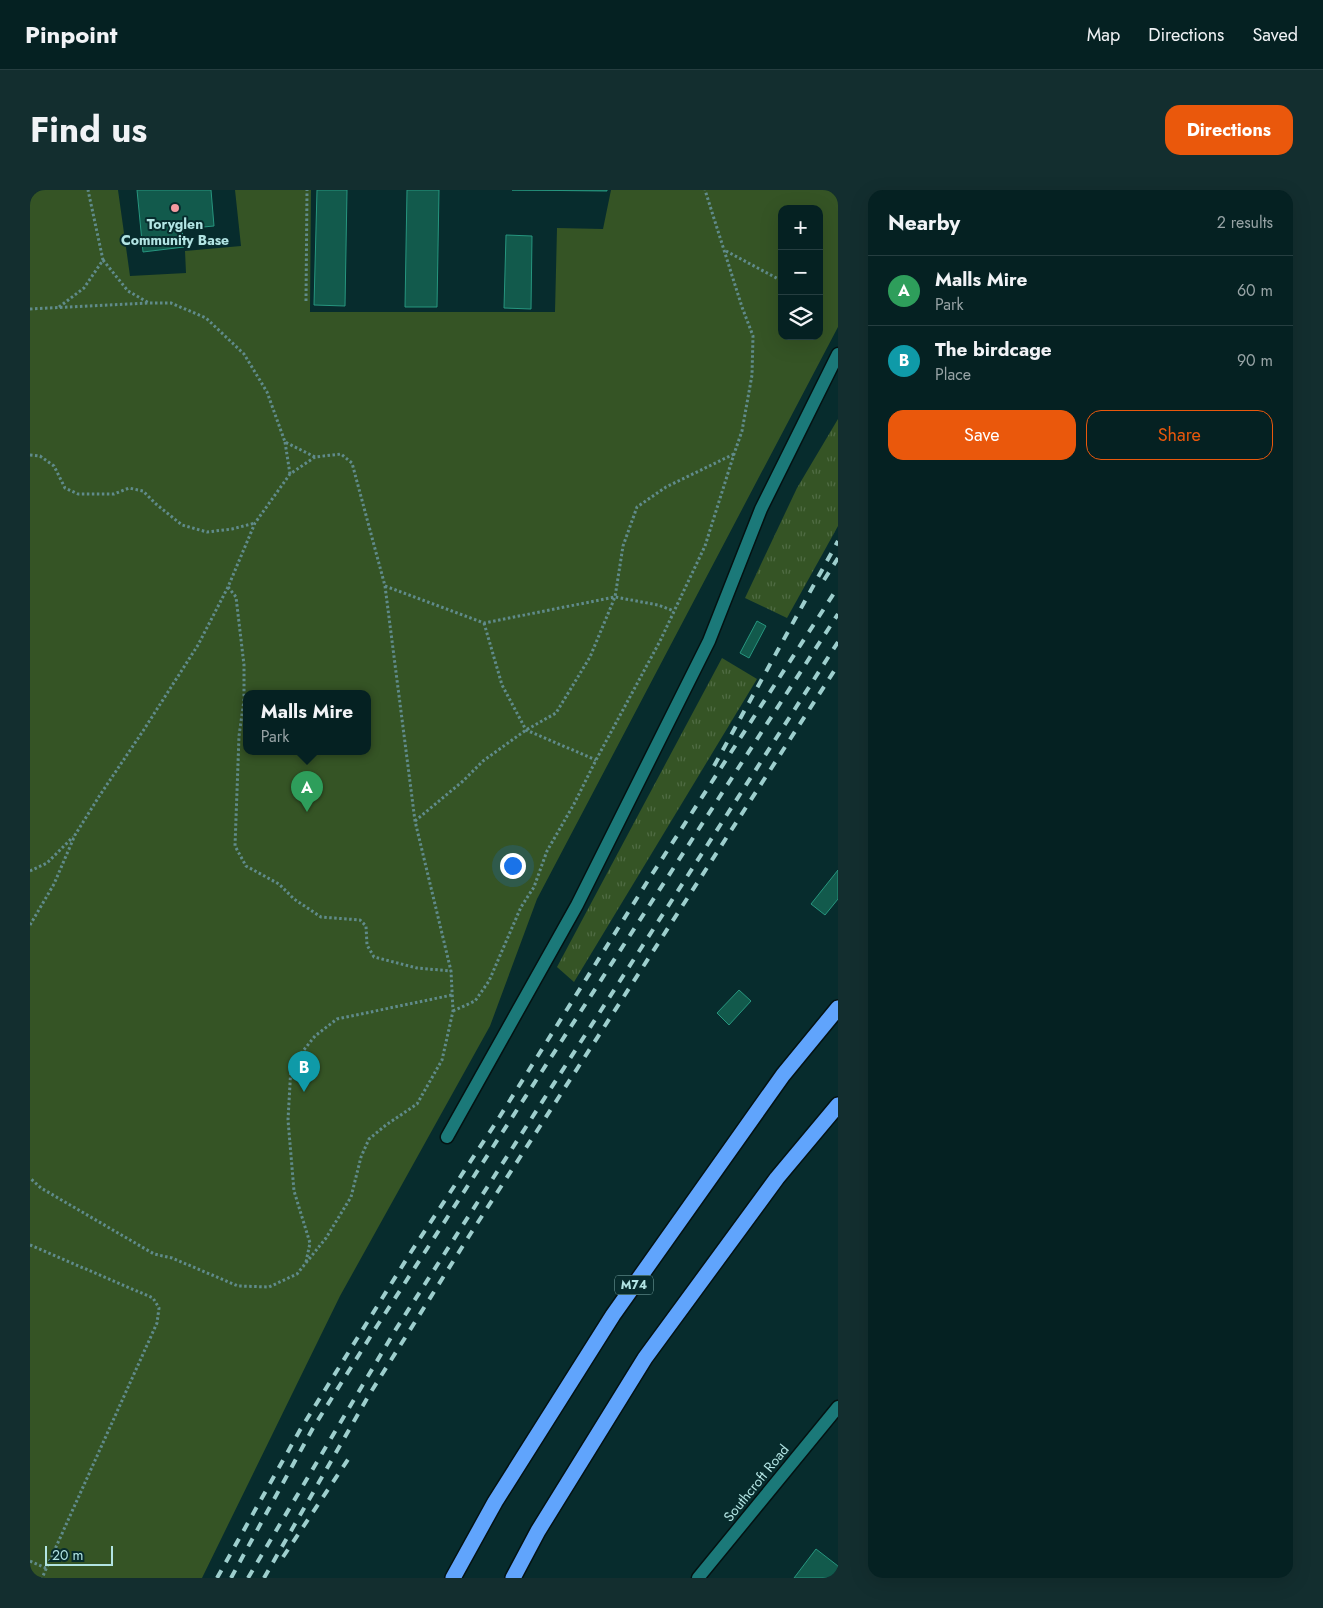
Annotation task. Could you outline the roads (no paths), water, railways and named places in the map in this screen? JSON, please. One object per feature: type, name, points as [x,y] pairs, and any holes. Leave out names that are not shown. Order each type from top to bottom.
[{"type":"highway","name":"M74","points":[[454,1578],[495,1502],[613,1314],[783,1074],[838,1008]]},
{"type":"highway","points":[[513,1578],[538,1531],[645,1358],[777,1178],[838,1105]]},
{"type":"street","points":[[447,1136],[577,905],[709,640],[762,509],[838,354]]},
{"type":"street","name":"Southcroft Road","points":[[698,1578],[838,1407]]},
{"type":"railway","points":[[714,766],[838,541]]},
{"type":"railway","points":[[824,580],[838,558]]},
{"type":"railway","points":[[217,1578],[300,1430],[411,1252],[495,1124],[649,879],[838,587]]},
{"type":"railway","points":[[231,1578],[313,1428],[377,1326],[838,614]]},
{"type":"railway","points":[[248,1578],[396,1329],[838,642]]},
{"type":"railway","points":[[264,1578],[369,1395],[471,1233],[838,665]]},
{"type":"railway","points":[[283,1557],[349,1458]]},
{"type":"place","name":"Toryglen Community Base","points":[[175,208]]},
{"type":"place","name":"Malls Mire","points":[[307,812]]},
{"type":"place","name":"The birdcage","points":[[304,1092]]}]
